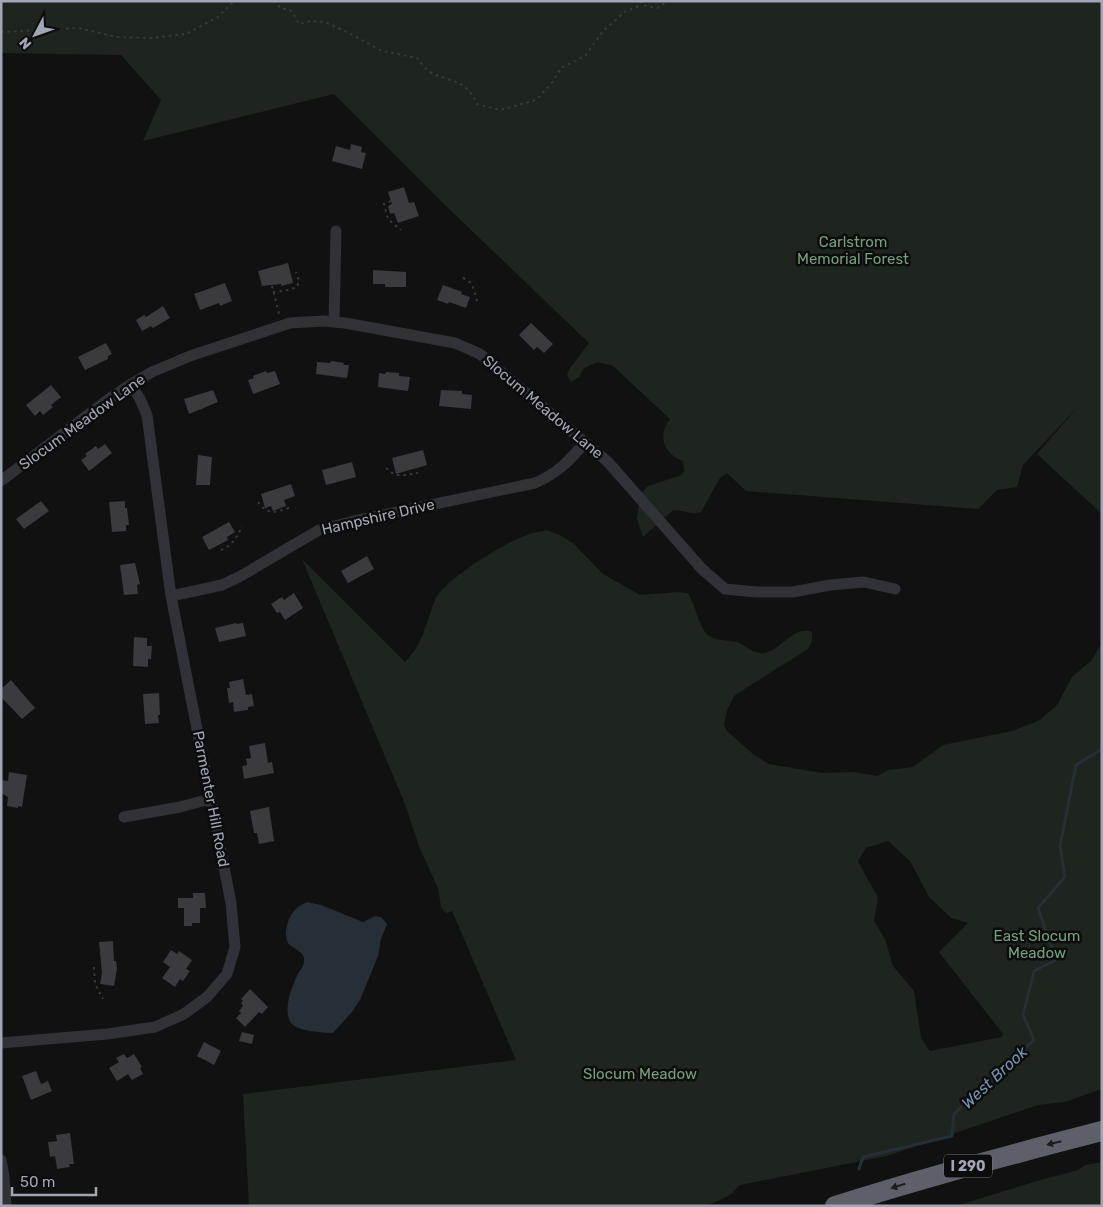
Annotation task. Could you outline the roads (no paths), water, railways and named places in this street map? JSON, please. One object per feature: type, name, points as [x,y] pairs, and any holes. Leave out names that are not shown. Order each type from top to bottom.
[{"type":"highway","name":"I 290","points":[[835,1206],[904,1184],[1102,1132]]},
{"type":"street","points":[[334,322],[336,231]]},
{"type":"street","name":"Slocum Meadow Lane","points":[[1,481],[131,384],[177,361],[269,329],[301,322],[334,322],[448,342],[468,348],[491,362],[620,475],[702,569],[725,588],[756,592],[793,592],[830,585],[864,582],[895,589]]},
{"type":"street","name":"Parmenter Hill Road","points":[[1,1043],[106,1034],[155,1027],[184,1014],[207,997],[227,974],[235,947],[231,903],[171,596],[147,415],[140,398],[131,384]]},
{"type":"street","name":"Hampshire Drive","points":[[171,596],[222,585],[239,578],[319,530],[535,483],[565,465],[584,443]]},
{"type":"street","points":[[124,816],[180,807],[210,799]]},
{"type":"street","points":[[1,1160],[6,1206]]},
{"type":"waterway","name":"West Brook","points":[[859,1169],[863,1157],[952,1136],[954,1114],[1034,1040],[1023,1015],[1034,971],[1056,960],[1038,908],[1065,877],[1060,846],[1076,765],[1102,749]]},
{"type":"park label","name":"Carlstrom Memorial Forest","points":[[853,250]]},
{"type":"park label","name":"East Slocum Meadow","points":[[1037,944]]},
{"type":"park label","name":"Slocum Meadow","points":[[640,1074]]}]
